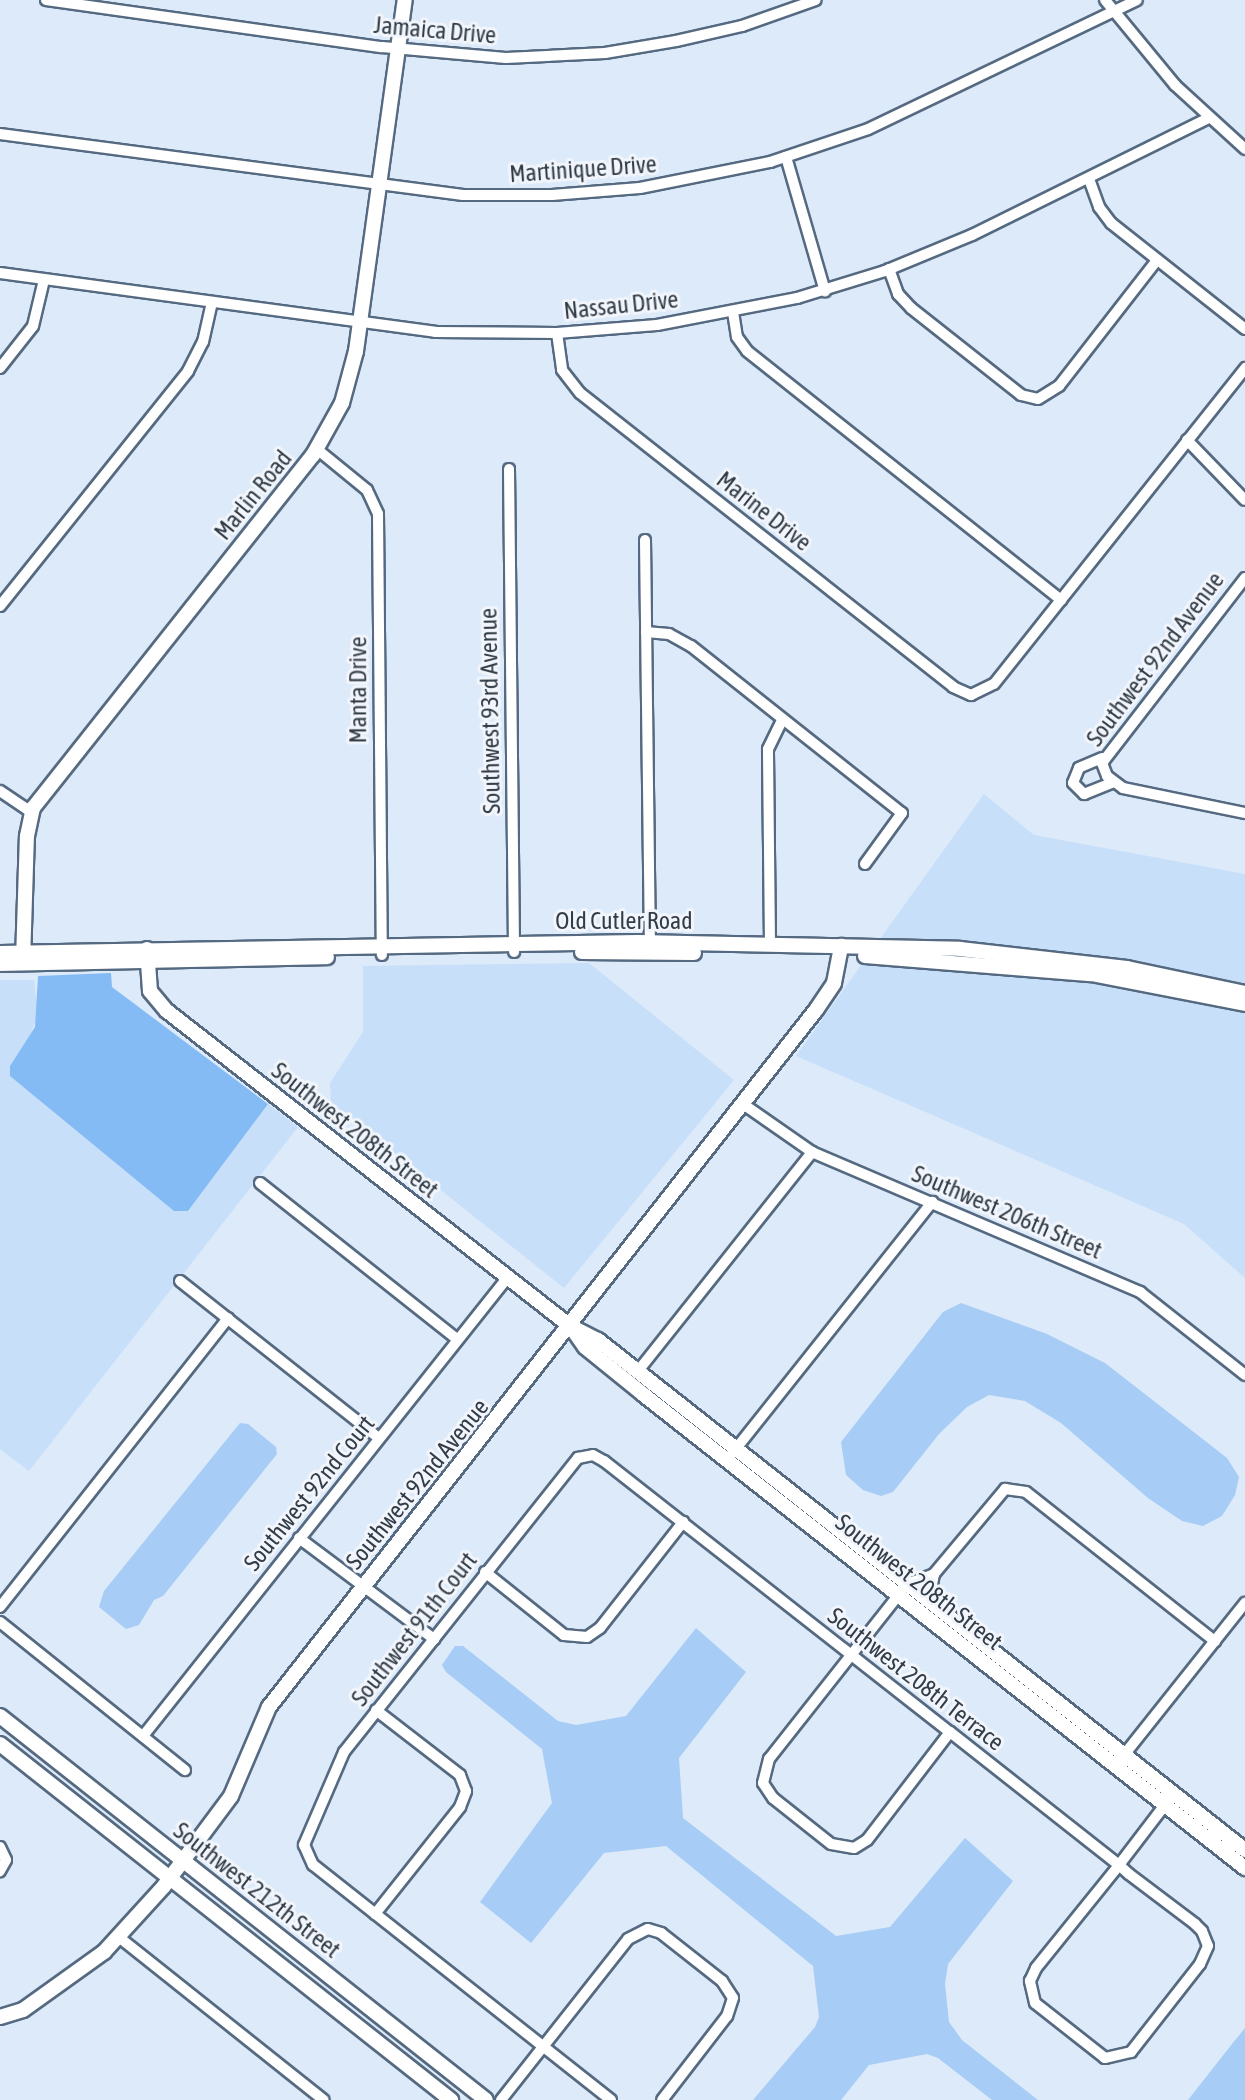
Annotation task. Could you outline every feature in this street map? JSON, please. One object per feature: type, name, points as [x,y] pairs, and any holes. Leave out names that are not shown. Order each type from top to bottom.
[{"type":"street","name":"Jamaica Drive","points":[[46,0],[398,50],[506,58],[606,53],[712,34],[816,0]]},
{"type":"street","name":"Marlin Road","points":[[31,812],[318,450],[346,390],[360,323],[405,0]]},
{"type":"street","points":[[1105,0],[1175,85],[1245,149]]},
{"type":"street","name":"Martinique Drive","points":[[0,134],[471,196],[569,195],[678,182],[786,157],[889,120],[1137,0]]},
{"type":"street","name":"Nassau Drive","points":[[0,273],[435,332],[557,333],[645,326],[733,312],[825,291],[889,269],[1089,179],[1209,118]]},
{"type":"street","points":[[786,157],[825,291]]},
{"type":"street","points":[[1089,179],[1106,218],[1245,330]]},
{"type":"street","points":[[889,269],[898,294],[911,308],[1021,395],[1038,399],[1059,386],[1157,260]]},
{"type":"street","points":[[0,368],[33,326],[44,279]]},
{"type":"street","points":[[0,606],[188,371],[203,342],[212,302]]},
{"type":"street","points":[[733,312],[737,337],[747,351],[1060,600],[1245,369]]},
{"type":"street","name":"Marine Drive","points":[[557,333],[562,370],[579,393],[953,687],[978,695],[994,684],[1060,600]]},
{"type":"street","points":[[1187,440],[1245,500]]},
{"type":"street","name":"Manta Drive","points":[[318,450],[368,490],[377,514],[382,952]]},
{"type":"street","name":"Southwest 93rd Avenue","points":[[509,469],[514,948]]},
{"type":"street","points":[[645,540],[650,947]]},
{"type":"street","name":"Southwest 92nd Avenue","points":[[1114,782],[1084,794],[1073,782],[1079,768],[1103,763],[1245,578]]},
{"type":"street","points":[[646,632],[678,637],[902,813],[864,864]]},
{"type":"street","points":[[770,944],[768,749],[782,720]]},
{"type":"street","points":[[1103,763],[1114,782],[1245,813]]},
{"type":"street","points":[[0,791],[31,812],[23,958]]},
{"type":"street","name":"Old Cutler Road","points":[[0,964],[23,958],[770,944],[841,951]]},
{"type":"street","name":"Old Cutler Road","points":[[650,947],[841,951],[960,949],[1194,982],[1245,993]]},
{"type":"street","name":"Southwest 92nd Avenue","points":[[0,2017],[34,2003],[120,1938],[170,1878],[231,1796],[266,1711],[826,997],[841,951]]},
{"type":"street","name":"Old Cutler Road","points":[[0,953],[23,958]]},
{"type":"street","name":"Southwest 208th Street","points":[[147,955],[150,991],[160,1005],[570,1326],[598,1340],[638,1371],[732,1455]]},
{"type":"street","name":"Old Cutler Road","points":[[1065,965],[1245,1004]]},
{"type":"street","points":[[1174,990],[1194,982]]},
{"type":"street","name":"Southwest 206th Street","points":[[743,1104],[812,1152],[1140,1292],[1245,1375]]},
{"type":"street","points":[[638,1371],[812,1152]]},
{"type":"street","points":[[260,1183],[457,1339]]},
{"type":"street","points":[[732,1455],[932,1202]]},
{"type":"street","name":"Southwest 92nd Court","points":[[143,1735],[508,1277]]},
{"type":"street","points":[[180,1281],[379,1438]]},
{"type":"street","points":[[0,1606],[228,1318]]},
{"type":"street","name":"Southwest 208th Street","points":[[570,1326],[585,1347],[732,1455],[1120,1760],[1169,1799],[1245,1868]]},
{"type":"street","name":"Southwest 208th Terrace","points":[[584,1456],[602,1459],[1199,1927],[1207,1938],[1207,1951],[1133,2050],[1117,2059],[1095,2052],[1031,1995],[1030,1981],[1036,1968],[1119,1865]]},
{"type":"street","name":"Southwest 91th Court","points":[[375,1914],[313,1865],[304,1845],[334,1769],[376,1710],[568,1466],[584,1456]]},
{"type":"street","points":[[950,1731],[867,1840],[850,1849],[826,1840],[770,1796],[763,1783],[767,1763],[903,1590],[934,1574],[1005,1489],[1026,1492],[1214,1641]]},
{"type":"street","points":[[485,1572],[560,1632],[577,1639],[600,1628],[684,1522]]},
{"type":"street","points":[[299,1538],[434,1639]]},
{"type":"street","points":[[929,1602],[934,1574]]},
{"type":"street","name":"Southwest 208th Street","points":[[903,1590],[929,1602],[1120,1760]]},
{"type":"street","points":[[1120,1760],[1245,1603]]},
{"type":"street","points":[[0,1622],[185,1770]]},
{"type":"street","points":[[376,1710],[460,1775],[466,1791],[460,1807],[375,1914],[611,2100]]},
{"type":"street","name":"Southwest 212th Street","points":[[0,1716],[486,2100]]},
{"type":"street","name":"Southwest 212th Street","points":[[0,1744],[451,2100]]},
{"type":"street","points":[[1119,1865],[1169,1799]]},
{"type":"street","name":"Southwest 208th Street","points":[[1169,1799],[1245,1850]]},
{"type":"street","points":[[0,1847],[6,1860],[0,1871]]},
{"type":"street","points":[[501,2100],[628,1939],[648,1929],[661,1933],[725,1984],[732,1995],[727,2016],[662,2100]]},
{"type":"street","points":[[120,1938],[324,2100]]},
{"type":"shaded area","points":[[984,794],[1034,835],[1245,874],[1245,1278],[1184,1224],[796,1056]]},
{"type":"shaded area","points":[[589,963],[734,1080],[564,1288],[331,1103],[330,1083],[363,1032],[363,966]]},
{"type":"shaded area","points":[[111,973],[112,987],[268,1104],[188,1211],[174,1211],[10,1076],[10,1066],[35,1027],[38,976]]},
{"type":"shaded area","points":[[0,980],[34,980],[38,1015],[29,1038],[10,1066],[10,1076],[188,1211],[268,1104],[298,1127],[29,1471],[0,1449]]},
{"type":"shaded area","points":[[961,1303],[1047,1334],[1105,1363],[1227,1458],[1239,1477],[1235,1495],[1222,1516],[1203,1526],[1182,1521],[1148,1498],[1061,1423],[1025,1401],[989,1395],[967,1407],[939,1434],[893,1492],[881,1496],[863,1490],[846,1475],[841,1442],[943,1312]]},
{"type":"shaded area","points":[[240,1423],[248,1424],[276,1447],[277,1454],[163,1596],[154,1600],[139,1625],[126,1629],[99,1607],[104,1591]]},
{"type":"shaded area","points":[[696,1628],[746,1672],[679,1758],[683,1818],[836,1936],[890,1927],[965,1838],[1013,1881],[948,1964],[945,1984],[949,2022],[962,2040],[1038,2100],[992,2100],[938,2058],[927,2054],[869,2065],[841,2100],[753,2100],[815,2027],[819,2017],[813,1966],[666,1846],[604,1853],[531,1943],[480,1902],[552,1803],[542,1749],[446,1672],[442,1665],[455,1646],[463,1646],[558,1721],[576,1725],[626,1716]]},
{"type":"shaded area","points":[[1245,2028],[1245,2100],[1188,2100],[1232,2044]]}]
